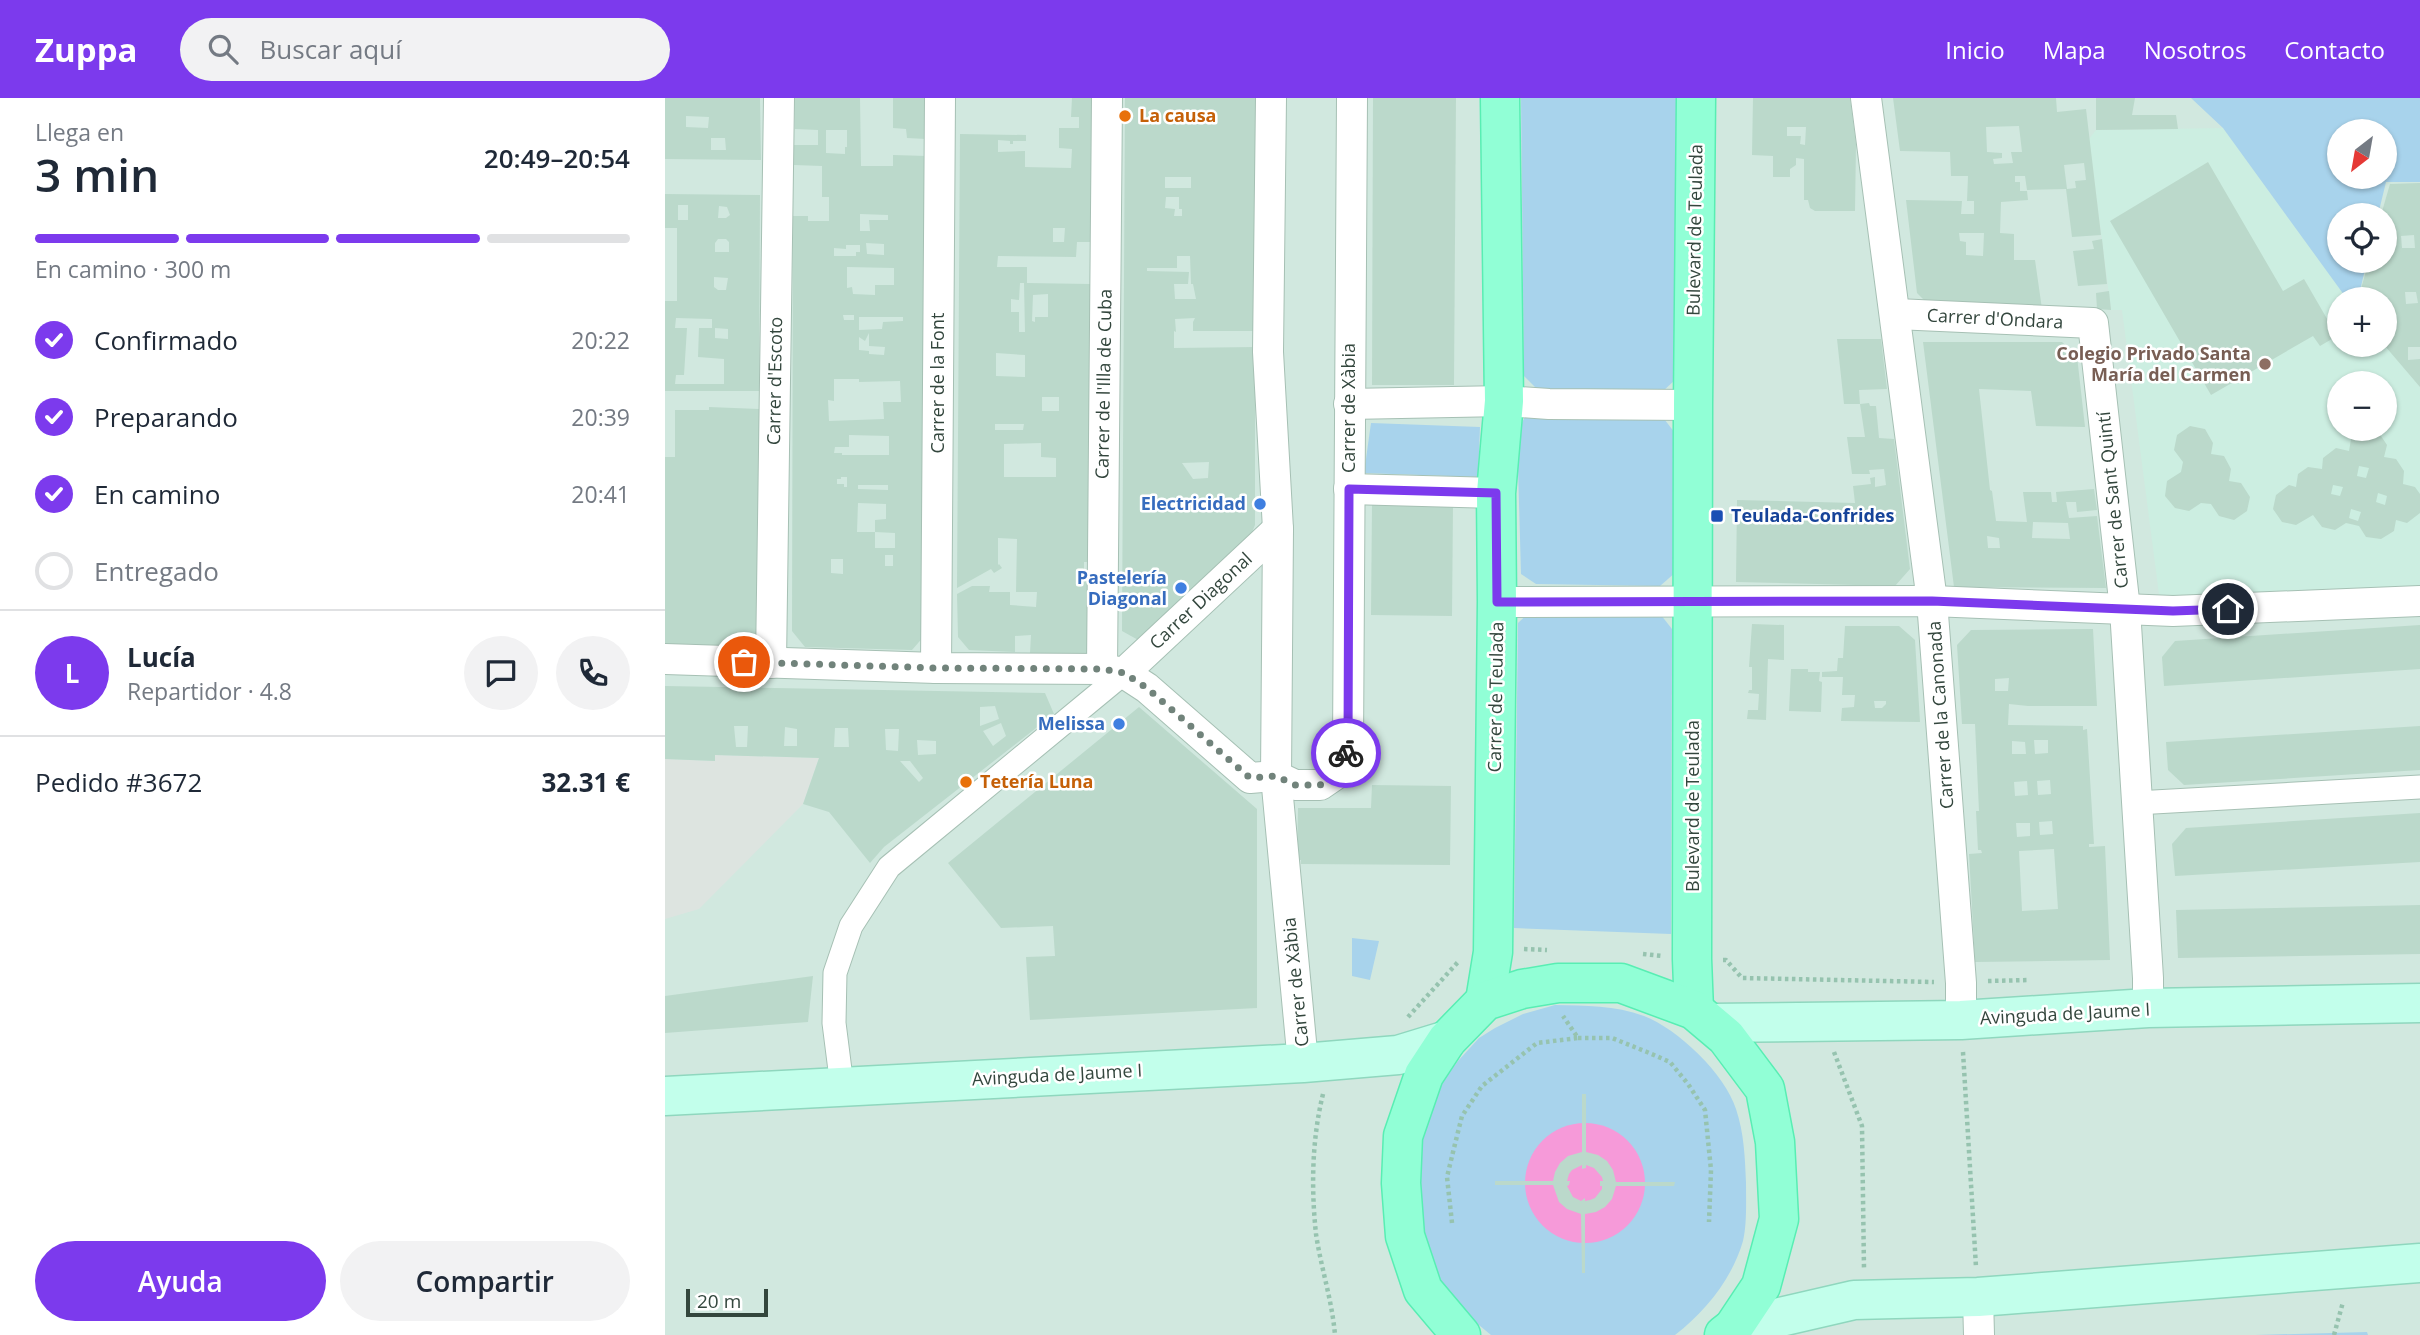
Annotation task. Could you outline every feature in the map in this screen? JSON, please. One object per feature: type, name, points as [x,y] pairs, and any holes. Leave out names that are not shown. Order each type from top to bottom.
[{"type":"main road","name":"Carrer de Teulada","points":[[1485,1001],[1493,952],[1496,493],[1504,401],[1500,98]]},
{"type":"main road","name":"Bulevard de Teulada","points":[[1696,98],[1692,959],[1703,1017]]},
{"type":"main road","points":[[1461,1335],[1423,1290],[1405,1236],[1401,1184],[1403,1136],[1424,1076],[1447,1040],[1485,1001],[1522,989],[1558,983],[1621,983],[1703,1017],[1726,1037],[1765,1089],[1775,1142],[1779,1219],[1761,1286],[1729,1331]]},
{"type":"main road","name":"Avinguda de Jaume I","points":[[1703,1017],[1827,1022],[1961,1020],[2148,1008],[2420,1003]]},
{"type":"main road","name":"Avinguda de Jaume I","points":[[665,1096],[1315,1061],[1398,1055],[1447,1040]]},
{"type":"main road","points":[[1729,1331],[1853,1300],[1978,1297],[2420,1263]]},
{"type":"street","name":"Carrer d'Escoto","points":[[771,663],[779,98]]},
{"type":"street","name":"Carrer de la Font","points":[[936,668],[940,98]]},
{"type":"street","name":"Carrer de l'Illa de Cuba","points":[[1107,98],[1113,671]]},
{"type":"street","name":"Carrer de Xàbia","points":[[1271,98],[1268,352],[1278,529],[1276,776],[1315,1061]]},
{"type":"street","name":"Carrer de Xàbia","points":[[1276,776],[1295,785],[1320,785],[1339,772],[1348,747],[1352,98]]},
{"type":"street","name":"Carrer de la Canonada","points":[[1866,98],[1932,601],[1960,969],[1961,1020]]},
{"type":"street","name":"Carrer d'Ondara","points":[[1896,314],[2094,323]]},
{"type":"street","name":"Carrer de Sant Quintí","points":[[2094,323],[2125,608],[2148,1008]]},
{"type":"street","points":[[1349,404],[1504,401],[1693,405]]},
{"type":"street","points":[[1349,489],[1496,493]]},
{"type":"street","name":"Carrer Diagonal","points":[[1113,671],[1278,529]]},
{"type":"street","points":[[1497,602],[1932,601],[2173,611],[2420,601]]},
{"type":"street","points":[[665,659],[1113,671],[1147,688],[1250,778],[1276,776]]},
{"type":"street","points":[[842,1086],[834,1023],[835,973],[851,926],[889,867],[1113,671]]},
{"type":"street","points":[[2136,803],[2420,787]]},
{"type":"street","points":[[1978,1297],[1979,1335]]},
{"type":"path","points":[[1405,1020],[1466,955]]},
{"type":"path","points":[[1827,979],[1827,1034],[1862,1125],[1864,1272]]},
{"type":"path","points":[[1561,1012],[1578,1038]]},
{"type":"path","points":[[1961,1020],[1978,1297]]},
{"type":"path","points":[[1452,1223],[1447,1177],[1462,1116],[1482,1086],[1537,1043],[1578,1038],[1612,1038],[1670,1062],[1688,1084],[1705,1110],[1711,1170],[1709,1222]]},
{"type":"path","points":[[1315,1061],[1325,1085],[1313,1154],[1313,1197],[1317,1236],[1333,1305],[1335,1335]]},
{"type":"path","points":[[1437,1178],[1447,1177]]},
{"type":"shaded area","points":[[665,98],[2420,98],[2420,1335],[665,1335]]},
{"type":"shaded area","points":[[1521,98],[1678,98],[1676,379],[1662,392],[1539,391],[1524,376]]},
{"type":"shaded area","points":[[2191,98],[2420,98],[2420,182],[2397,182],[2397,119],[2327,119],[2327,189],[2384,189],[2381,203],[2327,203],[2327,271],[2223,128]]},
{"type":"shaded area","name":"Colegio Privado Santa María del Carmen","points":[[2223,128],[2338,287],[2327,287],[2327,357],[2395,357],[2420,387],[2420,586],[2160,602],[2122,310],[2111,310],[2089,139],[2096,130]]},
{"type":"shaded area","points":[[2328,273],[2364,273],[2361,287],[2338,287]]},
{"type":"shaded area","points":[[1526,415],[1661,415],[1675,433],[1676,572],[1660,586],[1536,584],[1521,574],[1517,432]]},
{"type":"shaded area","points":[[1371,423],[1480,427],[1478,477],[1364,473]]},
{"type":"shaded area","points":[[1532,610],[1657,610],[1672,629],[1671,934],[1514,928],[1518,623]]},
{"type":"shaded area","points":[[715,755],[819,758],[803,804],[699,909],[665,919],[665,759],[714,761]]},
{"type":"shaded area","points":[[1352,938],[1379,941],[1370,980],[1352,976]]},
{"type":"shaded area","points":[[1555,1005],[1622,1010],[1657,1022],[1699,1054],[1722,1082],[1736,1109],[1745,1164],[1746,1212],[1743,1241],[1732,1268],[1716,1294],[1697,1316],[1675,1335],[1491,1335],[1462,1311],[1439,1279],[1425,1247],[1419,1204],[1418,1144],[1434,1093],[1479,1038],[1523,1014]]},
{"type":"shaded area","points":[[1585,1123],[1608,1128],[1627,1141],[1640,1160],[1645,1183],[1640,1206],[1627,1225],[1608,1238],[1585,1243],[1562,1238],[1543,1225],[1530,1206],[1525,1183],[1530,1160],[1543,1141],[1562,1128]]},
{"type":"shaded area","points":[[2367,1332],[2368,1335],[2255,1335]]},
{"type":"building","points":[[665,98],[760,98],[761,160],[665,159]],"holes":[[[686,116],[709,117],[708,128],[686,127]],[[711,138],[725,138],[726,150],[711,150]]]},
{"type":"building","points":[[795,98],[860,98],[861,166],[893,166],[893,155],[927,156],[925,635],[912,650],[805,647],[792,631],[793,216],[808,216],[808,221],[829,221],[829,197],[822,197],[822,166],[794,165],[794,145],[818,145],[818,130],[795,129]],"holes":[[[826,130],[847,130],[845,154],[826,153]],[[860,214],[888,215],[888,220],[869,220],[870,231],[860,231]],[[866,243],[884,244],[884,255],[867,254]],[[846,245],[860,245],[860,252],[856,252],[856,256],[834,256],[834,248],[846,249]],[[847,267],[894,268],[894,285],[875,285],[875,295],[853,294],[852,287],[847,288]],[[843,315],[854,315],[854,320],[844,320]],[[859,317],[903,317],[903,321],[883,322],[882,329],[859,330]],[[869,333],[869,346],[885,347],[884,355],[859,350],[859,337],[865,341]],[[834,379],[859,379],[859,382],[900,381],[901,402],[883,402],[884,419],[829,421],[828,400],[834,401]],[[849,435],[889,436],[889,455],[834,453],[835,447],[849,447]],[[847,477],[847,487],[837,484],[837,479]],[[858,485],[888,485],[888,490],[858,489]],[[858,503],[886,504],[886,519],[875,520],[875,532],[857,532]],[[875,532],[895,533],[895,548],[875,548]],[[885,555],[893,555],[893,566],[885,566]],[[831,559],[843,559],[843,574],[831,573]]]},
{"type":"building","points":[[893,98],[927,98],[926,139],[907,138],[906,129],[893,128]]},
{"type":"building","points":[[1072,98],[1091,98],[1091,242],[1077,242],[1076,257],[998,256],[997,267],[1027,267],[1027,283],[1090,284],[1090,562],[1084,562],[1084,573],[1090,573],[1090,654],[1030,653],[1031,635],[1015,636],[1015,652],[969,650],[958,637],[957,594],[972,586],[990,586],[989,592],[1010,592],[1010,605],[1036,607],[1037,592],[1016,592],[1017,539],[998,538],[998,565],[1002,568],[994,573],[991,569],[957,588],[960,134],[1026,135],[1026,141],[1013,141],[1013,144],[1010,144],[1010,141],[998,140],[998,152],[1025,151],[1025,167],[1071,168],[1072,149],[1059,148],[1059,128],[1079,128],[1079,117],[1071,117]],"holes":[[[1053,228],[1065,228],[1064,242],[1053,242]],[[1020,283],[1024,283],[1025,332],[1019,332],[1019,312],[1011,312],[1011,299],[1019,300]],[[1048,294],[1048,317],[1035,317],[1035,322],[1032,321],[1033,295]],[[996,353],[1025,355],[1025,377],[996,376]],[[1042,397],[1059,397],[1059,411],[1042,411]],[[995,424],[1024,424],[1023,430],[995,430]],[[1041,443],[1041,457],[1056,458],[1056,477],[1004,477],[1004,444]]]},
{"type":"building","points":[[1125,98],[1258,98],[1255,331],[1193,331],[1195,318],[1175,319],[1176,332],[1174,331],[1174,348],[1255,347],[1255,525],[1246,547],[1140,641],[1122,631]],"holes":[[[1165,177],[1191,177],[1191,188],[1165,188]],[[1166,197],[1179,197],[1182,216],[1174,216],[1175,209],[1165,208]],[[1177,256],[1190,256],[1191,284],[1196,299],[1175,299],[1174,284],[1188,284],[1189,272],[1147,271],[1147,268],[1177,268]],[[1209,462],[1208,478],[1193,479],[1182,463]]]},
{"type":"building","points":[[1373,98],[1456,98],[1454,385],[1372,385]]},
{"type":"building","points":[[1753,98],[1850,98],[1856,144],[1855,211],[1815,211],[1810,208],[1808,200],[1804,200],[1804,159],[1796,158],[1796,165],[1790,169],[1790,177],[1773,177],[1773,156],[1752,155]],"holes":[[[1787,127],[1806,127],[1805,145],[1800,144],[1801,136],[1787,136]]]},
{"type":"building","points":[[1893,98],[2056,98],[2057,112],[2086,109],[2101,235],[2072,237],[2066,189],[2027,190],[2025,176],[2015,176],[2015,182],[2020,182],[2020,191],[2027,191],[2028,200],[2001,202],[2000,233],[2014,234],[2014,260],[2035,260],[2042,309],[1931,307],[1917,293],[1906,200],[1962,201],[1961,214],[1974,214],[1974,201],[1967,201],[1968,176],[1951,176],[1950,152],[1900,151]],"holes":[[[2019,126],[2022,152],[2011,152],[2013,163],[1994,164],[1993,159],[2002,158],[2002,153],[1987,152],[1986,127]],[[2084,163],[2086,180],[2075,181],[2076,188],[2067,189],[2064,165]],[[1959,233],[1984,233],[1983,256],[1966,255],[1966,242],[1960,241]]]},
{"type":"building","points":[[2096,98],[2135,98],[2132,115],[2176,115],[2178,129],[2096,130]]},
{"type":"building","points":[[2208,162],[2283,291],[2304,279],[2327,319],[2327,342],[2320,346],[2313,336],[2211,395],[2110,221]]},
{"type":"building","points":[[2420,183],[2420,347],[2408,347],[2408,360],[2420,359],[2420,387],[2394,357],[2397,357],[2397,287],[2361,287],[2366,273],[2397,273],[2397,203],[2384,203],[2389,189],[2397,189],[2397,184]],"holes":[[[2414,235],[2415,248],[2402,248],[2401,236]],[[2405,292],[2416,292],[2418,303],[2406,304]]]},
{"type":"building","points":[[665,194],[760,195],[759,391],[665,391],[665,301],[677,301],[677,228],[665,228]],"holes":[[[678,205],[688,205],[688,220],[678,220]],[[719,206],[727,207],[730,215],[718,218]],[[718,239],[726,239],[729,242],[729,252],[715,252]],[[714,277],[728,278],[726,290],[714,287]],[[676,318],[712,319],[712,328],[699,328],[698,357],[724,359],[724,384],[675,384],[676,375],[684,375],[687,328],[675,328]],[[715,328],[728,329],[728,339],[715,338]]]},
{"type":"building","points":[[2102,239],[2107,284],[2078,286],[2073,251],[2094,249],[2092,241]]},
{"type":"building","points":[[2109,291],[2111,310],[2097,309],[2096,293]]},
{"type":"building","points":[[1837,339],[1881,339],[1887,389],[1859,390],[1860,404],[1844,404]]},
{"type":"building","points":[[1923,342],[2062,342],[2077,356],[2085,427],[2036,426],[2031,391],[1979,389],[1990,490],[1996,521],[2027,522],[2023,492],[2051,492],[2052,502],[2057,502],[2056,492],[2094,489],[2097,510],[2077,512],[2076,502],[2066,502],[2069,518],[2097,516],[2106,588],[1954,587]],"holes":[[[2033,522],[2068,523],[2070,539],[2032,538]],[[1987,536],[1999,538],[2000,548],[1988,548]]]},
{"type":"building","points":[[1869,403],[1870,406],[1876,406],[1879,438],[1894,439],[1910,569],[1895,586],[1736,582],[1737,500],[1855,503],[1853,486],[1871,484],[1870,478],[1875,477],[1875,487],[1886,485],[1884,469],[1869,470],[1870,474],[1852,474],[1847,437],[1865,437],[1860,404]]},
{"type":"building","points":[[709,407],[759,409],[759,636],[747,648],[665,646],[665,457],[675,457],[675,410],[709,410]]},
{"type":"building","points":[[2190,426],[2205,429],[2213,443],[2211,454],[2224,456],[2231,469],[2229,481],[2241,483],[2250,497],[2247,511],[2234,520],[2219,516],[2211,504],[2201,503],[2189,511],[2175,508],[2165,496],[2167,481],[2181,472],[2183,462],[2174,450],[2177,435]]},
{"type":"building","points":[[2351,441],[2384,441],[2387,445],[2384,457],[2396,459],[2404,471],[2403,484],[2415,487],[2420,494],[2420,513],[2407,523],[2396,520],[2394,531],[2381,539],[2366,537],[2359,526],[2346,523],[2335,530],[2322,527],[2313,515],[2296,525],[2282,522],[2273,509],[2276,495],[2289,485],[2296,487],[2298,474],[2308,467],[2322,469],[2323,458],[2336,448],[2349,451]],"holes":[[[2359,466],[2369,468],[2366,478],[2357,476]],[[2333,485],[2343,487],[2340,496],[2331,494]],[[2378,493],[2387,496],[2385,505],[2376,502]],[[2351,509],[2361,512],[2358,521],[2349,518]]]},
{"type":"building","points":[[1372,505],[1453,506],[1452,616],[1371,615]]},
{"type":"building","points":[[1752,624],[1784,625],[1784,660],[1768,659],[1766,720],[1747,719],[1748,710],[1758,710],[1759,694],[1748,693],[1752,690],[1752,667],[1749,667]]},
{"type":"building","points":[[2420,625],[2420,669],[2164,686],[2162,657],[2175,641]]},
{"type":"building","points":[[1845,626],[1899,626],[1915,640],[1920,722],[1841,721],[1842,708],[1854,707],[1855,695],[1842,695],[1843,677],[1822,677],[1822,672],[1837,671],[1838,658],[1843,658]],"holes":[[[1874,701],[1886,701],[1882,708],[1875,708]]]},
{"type":"building","points":[[2093,629],[2097,706],[2009,704],[2008,725],[2083,726],[2083,730],[2087,729],[2094,844],[2089,844],[2089,847],[2105,846],[2110,960],[1975,962],[1969,854],[1982,853],[1978,850],[1975,724],[1962,724],[1957,645],[1971,630]],"holes":[[[2009,678],[2008,691],[1995,691],[1995,679]],[[2034,740],[2048,740],[2048,753],[2035,754]],[[2012,741],[2025,742],[2026,754],[2012,754]],[[2050,780],[2051,794],[2038,795],[2037,781]],[[2027,781],[2028,795],[2015,796],[2014,782]],[[2052,821],[2053,834],[2040,835],[2039,822]],[[2016,823],[2030,823],[2030,836],[2017,837]],[[2054,849],[2058,909],[2022,911],[2019,851]]]},
{"type":"building","points":[[1791,669],[1820,672],[1821,712],[1789,711]]},
{"type":"building","points":[[665,686],[1045,693],[1054,714],[884,847],[870,863],[829,812],[803,804],[819,758],[715,755],[715,761],[665,759]],"holes":[[[995,706],[999,719],[980,726],[980,707]],[[1001,723],[1006,736],[993,746],[983,731]],[[734,726],[748,726],[747,747],[736,747]],[[785,727],[797,729],[797,746],[784,746]],[[835,728],[848,728],[849,747],[834,747]],[[885,729],[899,729],[898,751],[886,750]],[[917,740],[936,741],[936,754],[918,755]],[[900,761],[910,761],[923,778],[919,782]]]},
{"type":"building","points":[[1139,707],[1257,809],[1257,1008],[1030,1020],[1026,957],[1055,956],[1053,926],[1001,928],[948,863]]},
{"type":"building","points":[[2420,726],[2420,770],[2184,785],[2168,770],[2166,742]]},
{"type":"building","points":[[1372,785],[1451,786],[1450,865],[1301,864],[1301,860],[1297,860],[1298,808],[1371,808]]},
{"type":"building","points":[[2420,813],[2420,862],[2175,876],[2172,844],[2186,828]]},
{"type":"building","points":[[2420,905],[2420,954],[2178,958],[2176,910]]},
{"type":"building","points":[[813,976],[808,1022],[665,1033],[665,996]]},
{"type":"building","points":[[1582,1094],[1586,1094],[1586,1152],[1607,1161],[1616,1182],[1675,1182],[1674,1186],[1616,1186],[1612,1199],[1605,1207],[1585,1214],[1585,1273],[1582,1273],[1581,1214],[1567,1209],[1559,1202],[1553,1185],[1495,1185],[1495,1181],[1553,1181],[1560,1163],[1568,1156],[1582,1152]],"holes":[[[1582,1165],[1582,1169],[1586,1168],[1586,1165],[1594,1168],[1603,1181],[1600,1181],[1602,1189],[1595,1198],[1585,1201],[1585,1198],[1581,1201],[1573,1197],[1567,1186],[1572,1170]]]},
{"type":"way so far","points":[[744,662],[936,668],[1102,669],[1124,673],[1147,688],[1250,778],[1276,776],[1295,785],[1320,785],[1339,772],[1346,753]]},
{"type":"place","name":"La causa","points":[[1125,116]]},
{"type":"place","name":"Colegio Privado Santa María del Carmen","points":[[2265,364]]},
{"type":"place","name":"Electricidad","points":[[1260,504]]},
{"type":"place","name":"Teulada-Confrides","points":[[1717,516]]},
{"type":"place","name":"Pastelería Diagonal","points":[[1181,588]]},
{"type":"place","name":"Melissa","points":[[1119,724]]},
{"type":"place","name":"Tetería Luna","points":[[966,782]]},
{"type":"route","points":[[1346,753],[1349,489],[1496,493],[1497,602],[1932,601],[2173,611],[2228,609]]}]
